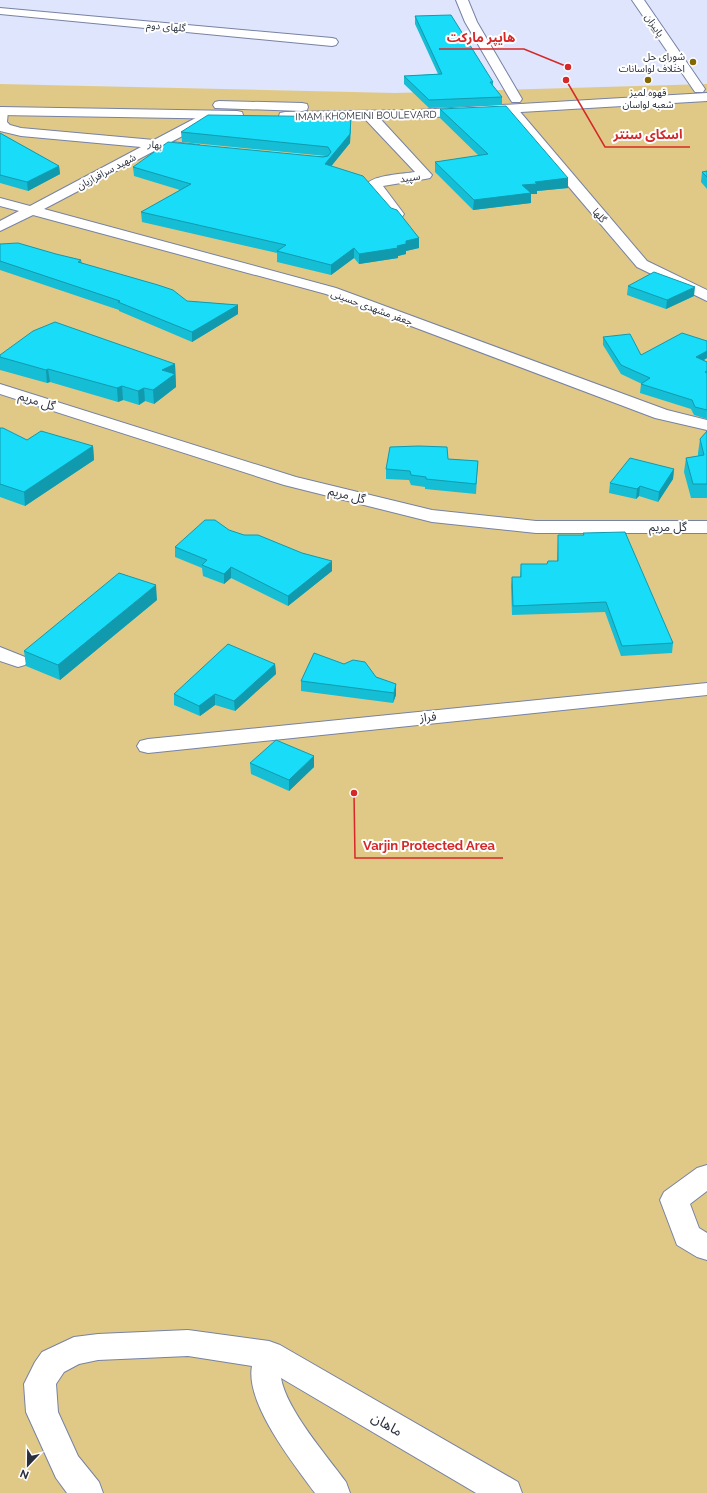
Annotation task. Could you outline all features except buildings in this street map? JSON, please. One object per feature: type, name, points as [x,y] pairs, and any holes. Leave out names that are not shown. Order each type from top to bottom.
[{"type":"street","name":"گلها","points":[[462,0],[471,22],[513,104],[642,264],[707,296]]},
{"type":"street","name":"پاییزان","points":[[638,0],[704,91]]},
{"type":"street","name":"گلهای دوم","points":[[0,10],[332,42]]},
{"type":"street","name":"IMAM KHOMEINI BOULEVARD","points":[[1,108],[212,115],[369,115],[704,91]]},
{"type":"street","name":"IMAM KHOMEINI BOULEVARD","points":[[1,108],[319,107],[513,104]]},
{"type":"street","name":"بهار","points":[[1,108],[0,123],[5,128],[21,132],[205,149]]},
{"type":"street","name":"شهید سرافرازیان","points":[[0,227],[212,115]]},
{"type":"street","name":"سپید","points":[[369,115],[425,175],[388,180],[374,184],[397,214]]},
{"type":"street","name":"جعفر مشهدی حسینی","points":[[0,202],[331,291],[661,414],[707,424]]},
{"type":"street","name":"گل مریم","points":[[0,388],[290,481],[432,516],[536,527],[707,527]]},
{"type":"street","name":"فراز","points":[[148,746],[707,689]]},
{"type":"street","points":[[707,1176],[674,1200],[687,1236],[707,1248]]},
{"type":"street","points":[[87,1493],[67,1467],[42,1412],[40,1384],[53,1362],[74,1351],[98,1347],[188,1343],[269,1355],[266,1380],[269,1396],[297,1440],[334,1493]]},
{"type":"street","name":"ماهان","points":[[269,1355],[506,1493]]},
{"type":"shaded area","points":[[0,84],[395,93],[707,84],[707,1493],[0,1493]]},
{"type":"place","name":"شورای حل اختلاف لواسانات","points":[[693,62]]},
{"type":"place","name":"هایپر مارکت","points":[[568,67]]},
{"type":"place","name":"اسکای سنتر","points":[[566,80]]},
{"type":"place","name":"قهوه لمیز شعبه لواسان","points":[[648,80]]},
{"type":"place","name":"Varjin Protected Area","points":[[354,793]]}]
